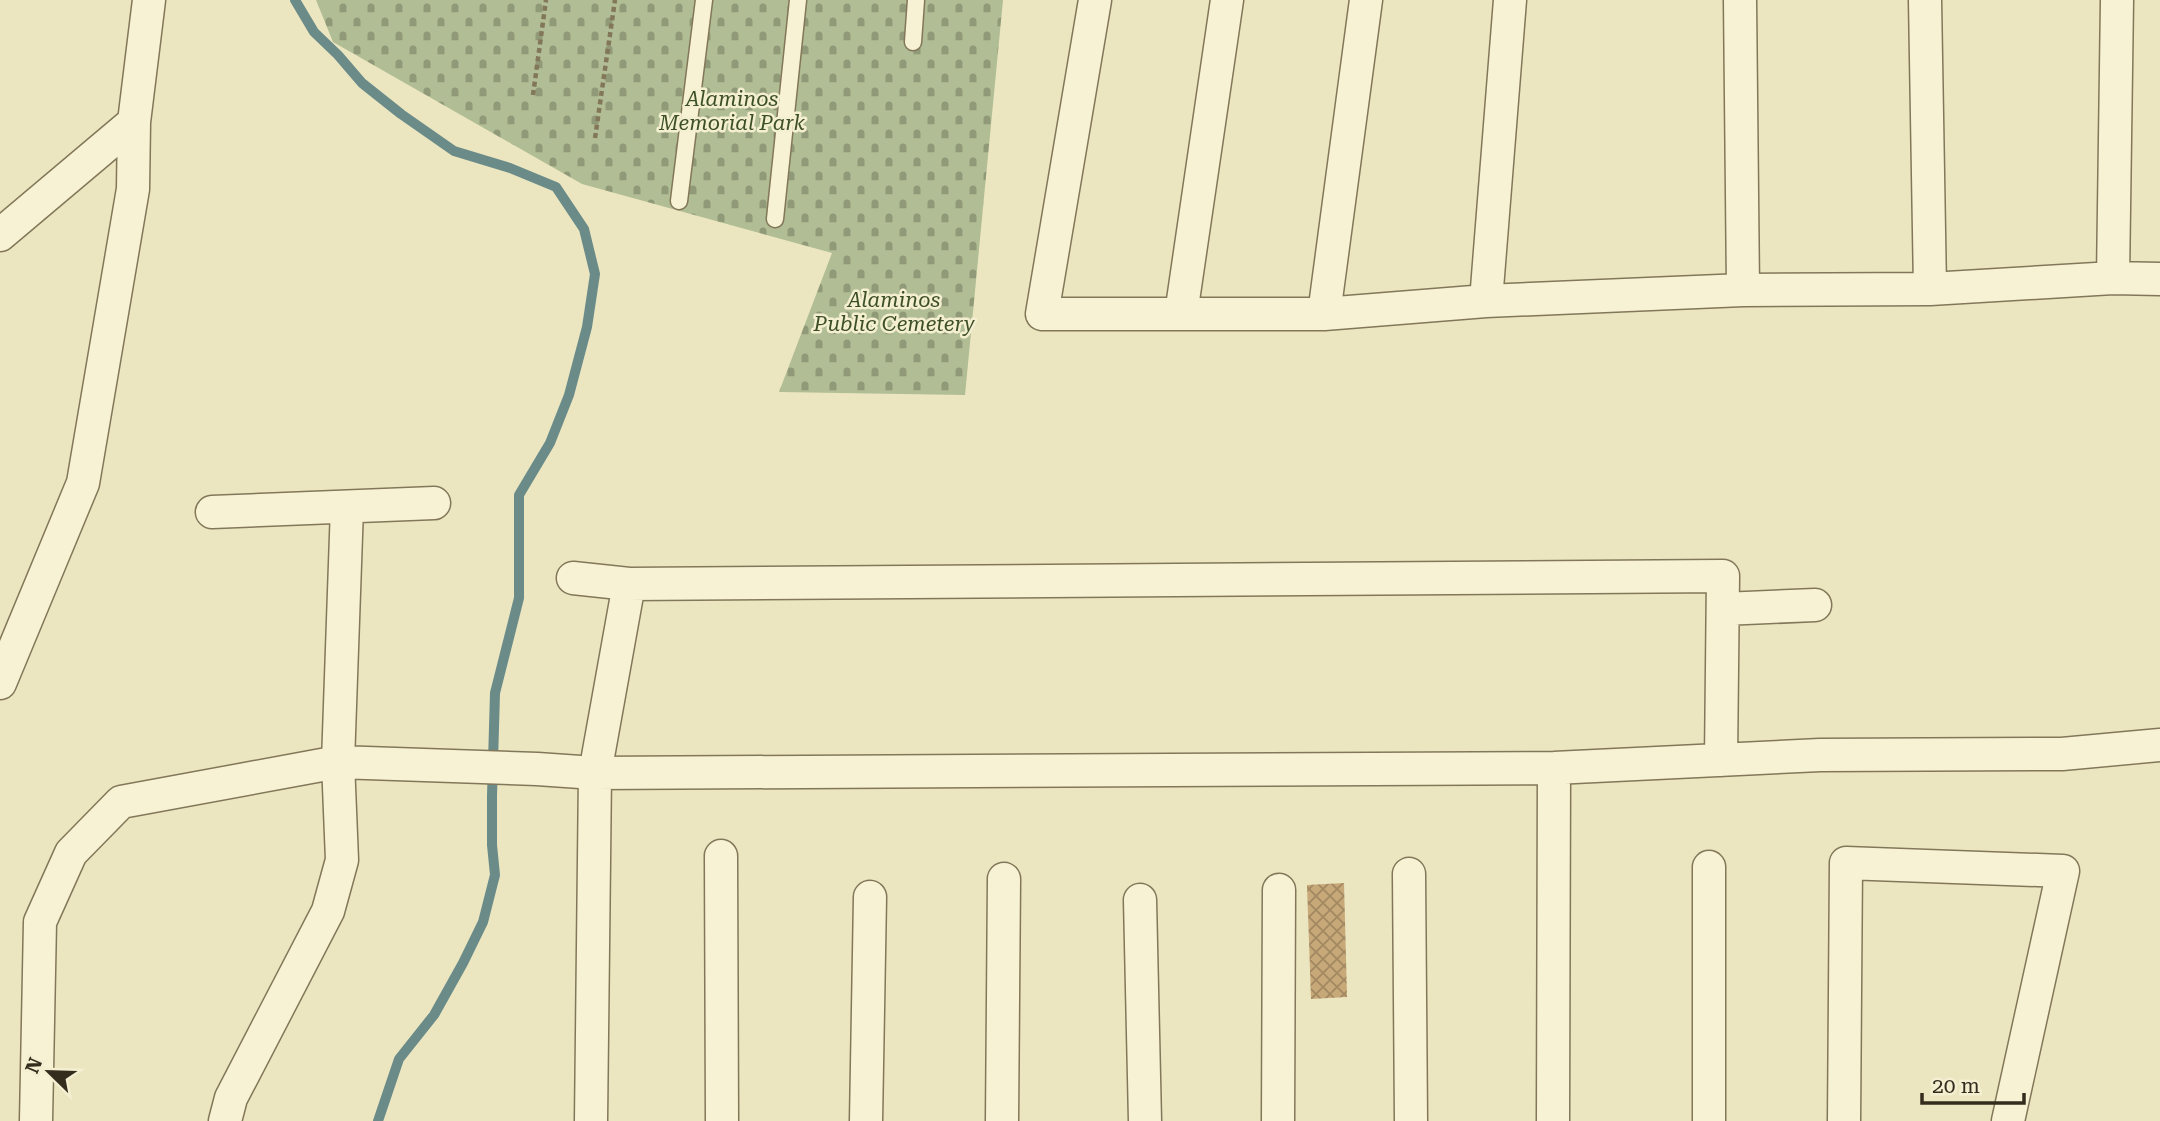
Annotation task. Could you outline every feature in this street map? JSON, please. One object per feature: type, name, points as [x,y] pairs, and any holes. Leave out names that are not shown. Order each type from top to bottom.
[{"type":"street","points":[[0,683],[83,483],[133,188],[134,122],[149,0]]},
{"type":"street","points":[[1095,0],[1042,314],[1324,314],[1486,301],[1743,290],[1930,289],[2113,278],[2160,279]]},
{"type":"street","points":[[1181,314],[1227,0]]},
{"type":"street","points":[[1324,314],[1366,0]]},
{"type":"street","points":[[1486,301],[1510,0]]},
{"type":"street","points":[[1740,0],[1743,290]]},
{"type":"street","points":[[1925,0],[1930,289]]},
{"type":"street","points":[[2113,278],[2118,0]]},
{"type":"street","points":[[0,235],[134,122]]},
{"type":"street","points":[[212,512],[434,503]]},
{"type":"street","points":[[225,1121],[231,1098],[328,911],[342,860],[338,762],[347,507]]},
{"type":"street","points":[[573,578],[629,584],[1723,576],[1721,760]]},
{"type":"street","points":[[591,1121],[595,774],[629,584]]},
{"type":"street","points":[[1723,609],[1815,606]]},
{"type":"street","points":[[36,1121],[40,922],[71,853],[121,802],[338,762],[537,769],[595,774],[1554,768],[1820,755],[2062,754],[2160,746]]},
{"type":"street","points":[[1553,1121],[1554,768]]},
{"type":"street","points":[[721,856],[722,1121]]},
{"type":"street","points":[[1844,1121],[1846,863],[2063,870],[2008,1121]]},
{"type":"street","points":[[1709,867],[1709,1121]]},
{"type":"street","points":[[1409,874],[1411,1121]]},
{"type":"street","points":[[1002,1121],[1004,879]]},
{"type":"street","points":[[1278,1121],[1279,890]]},
{"type":"street","points":[[866,1121],[870,897]]},
{"type":"street","points":[[1140,900],[1145,1121]]},
{"type":"lane","points":[[678,201],[704,0]]},
{"type":"lane","points":[[775,219],[799,0]]},
{"type":"lane","points":[[912,42],[916,0]]},
{"type":"path","points":[[533,95],[546,0]]},
{"type":"path","points":[[595,138],[615,0]]},
{"type":"green space","points":[[316,0],[1003,0],[965,395],[779,392],[832,253],[582,184],[333,42]]},
{"type":"building","points":[[1344,883],[1347,997],[1311,999],[1307,885]]},
{"type":"waterway","points":[[295,0],[314,32],[362,83],[401,114],[454,151],[510,168],[556,187],[584,229],[595,274],[587,327],[569,395],[550,443],[519,495],[519,598],[495,693],[492,796],[495,875],[483,922],[434,1015],[399,1059],[378,1121]]},
{"type":"park label","name":"Alaminos Memorial Park","points":[[732,111]]},
{"type":"park label","name":"Alaminos Public Cemetery","points":[[894,312]]}]
